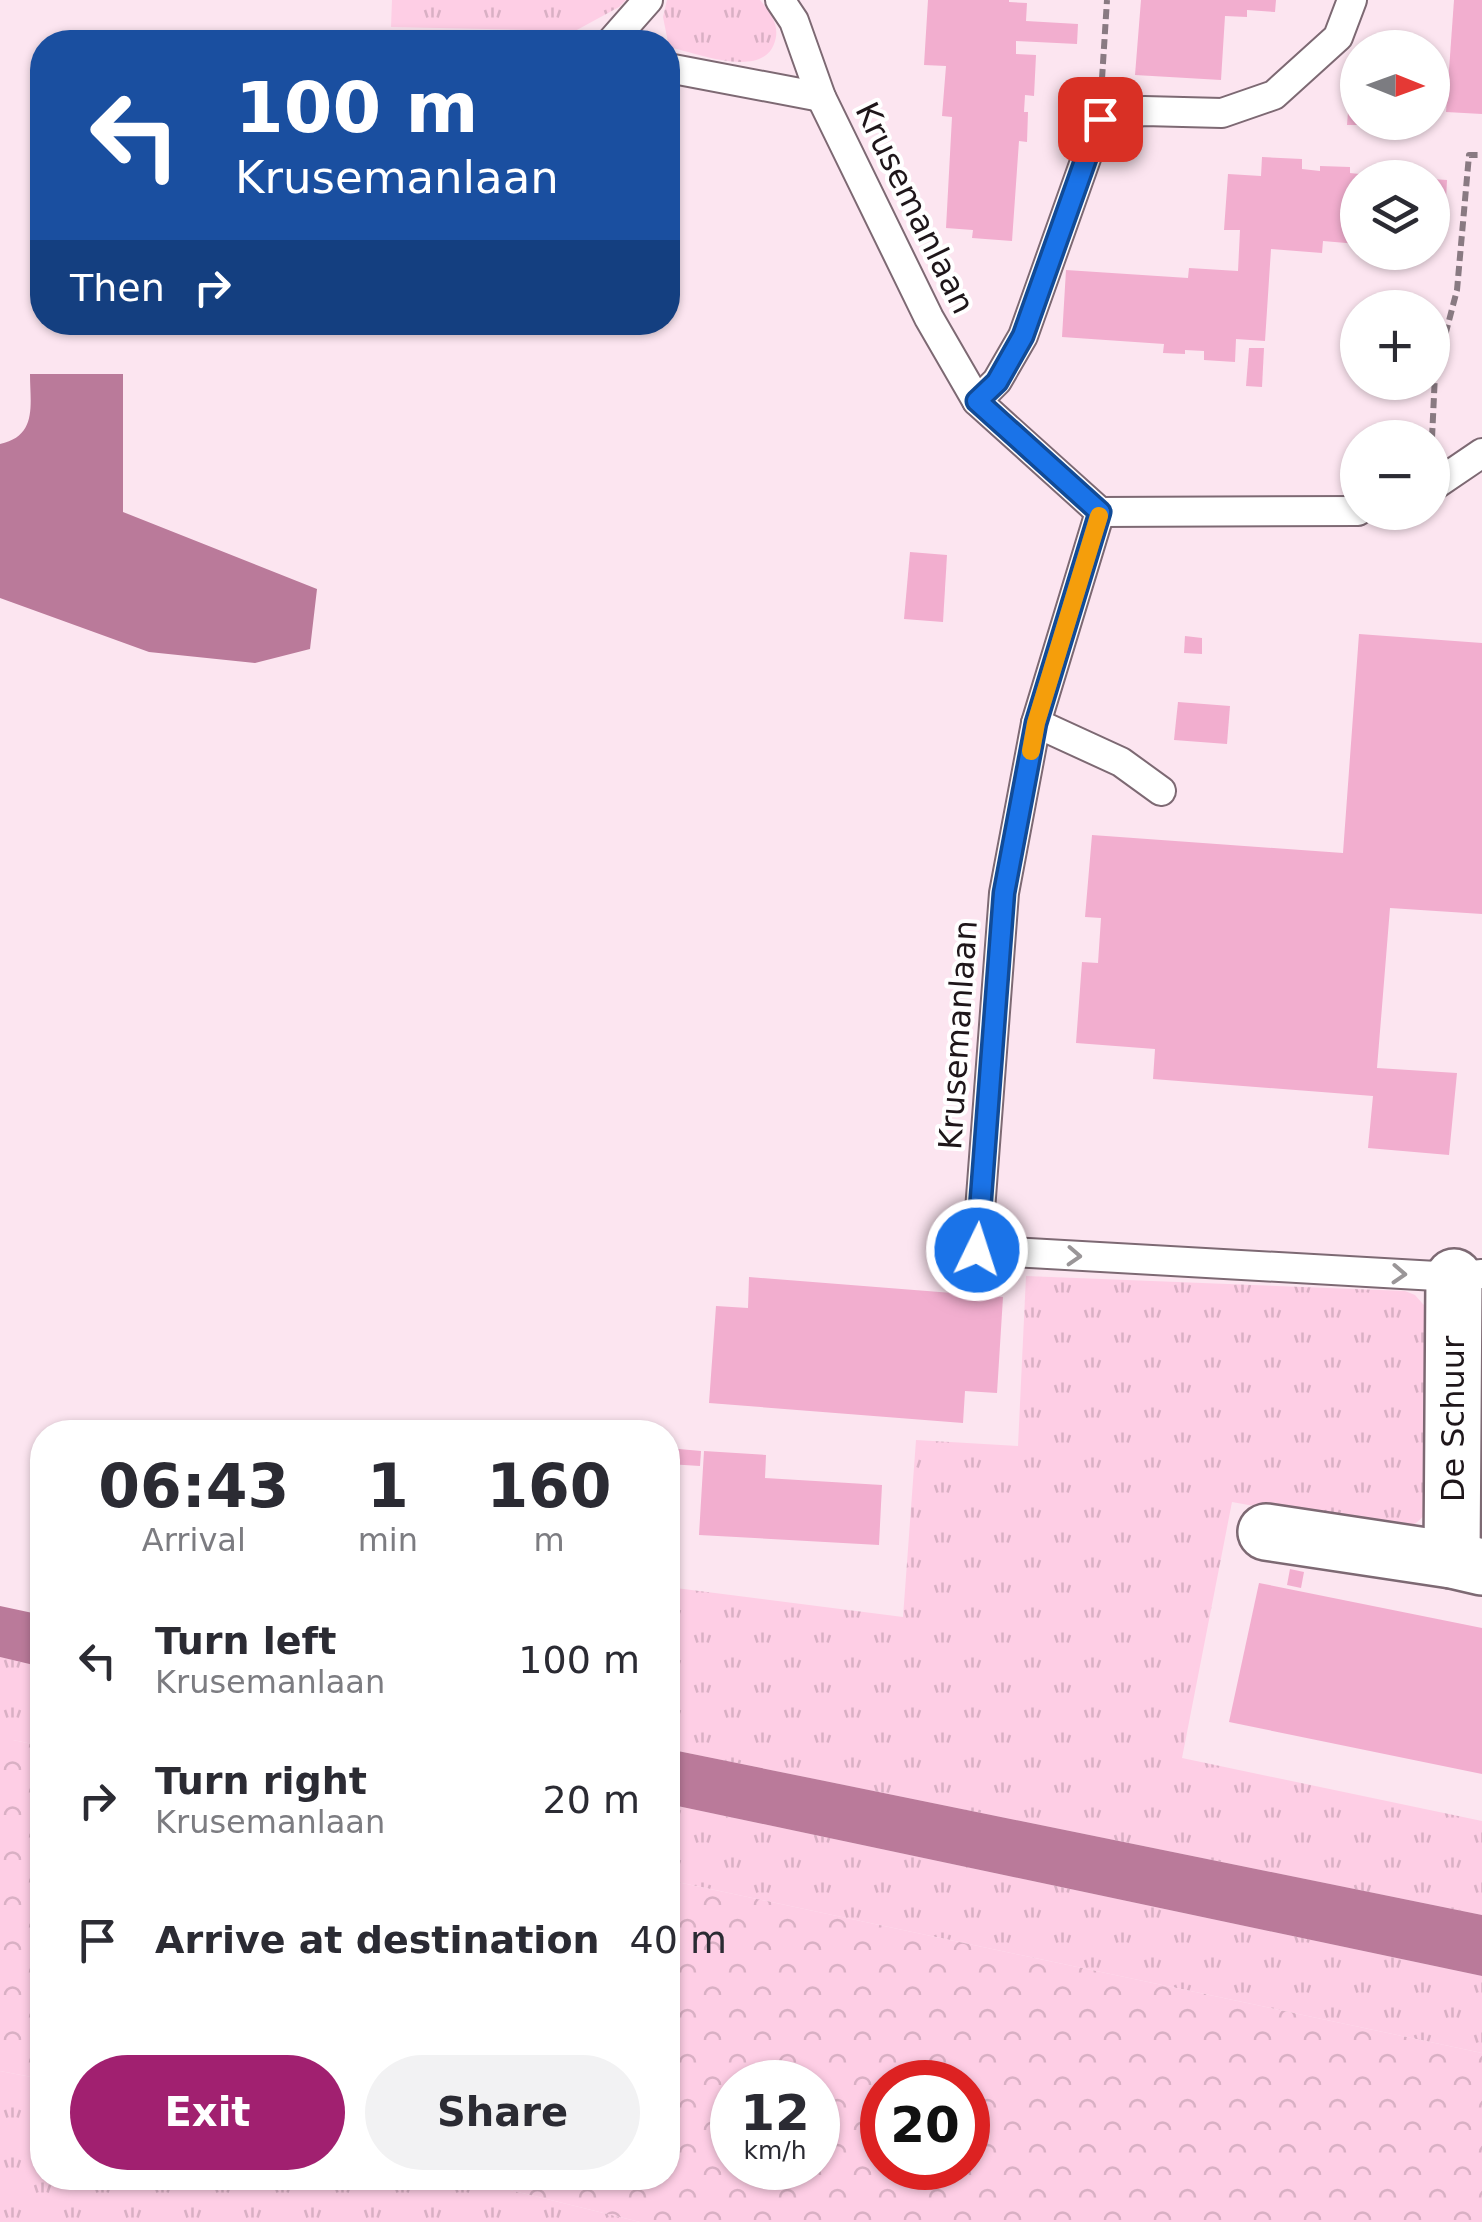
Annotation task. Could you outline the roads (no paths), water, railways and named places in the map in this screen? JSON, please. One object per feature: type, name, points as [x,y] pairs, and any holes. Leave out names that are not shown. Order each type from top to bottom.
[{"type":"street","name":"De Schuur","points":[[1266,1532],[1467,1563],[1468,1276]]},
{"type":"lane","points":[[622,30],[648,0]]},
{"type":"lane","name":"Krusemanlaan","points":[[780,0],[794,21],[822,97],[929,318],[977,401],[1100,512],[1036,723],[1004,893],[977,1250],[1468,1276]]},
{"type":"lane","points":[[977,401],[997,382],[1023,336],[1100,119],[1144,111],[1222,113],[1274,95],[1338,37],[1352,0]]},
{"type":"lane","name":"Krusemanlaan","points":[[680,70],[822,97]]},
{"type":"lane","points":[[1450,475],[1482,453]]},
{"type":"lane","points":[[1100,512],[1340,511]]},
{"type":"lane","points":[[1036,723],[1120,762],[1161,791]]}]
